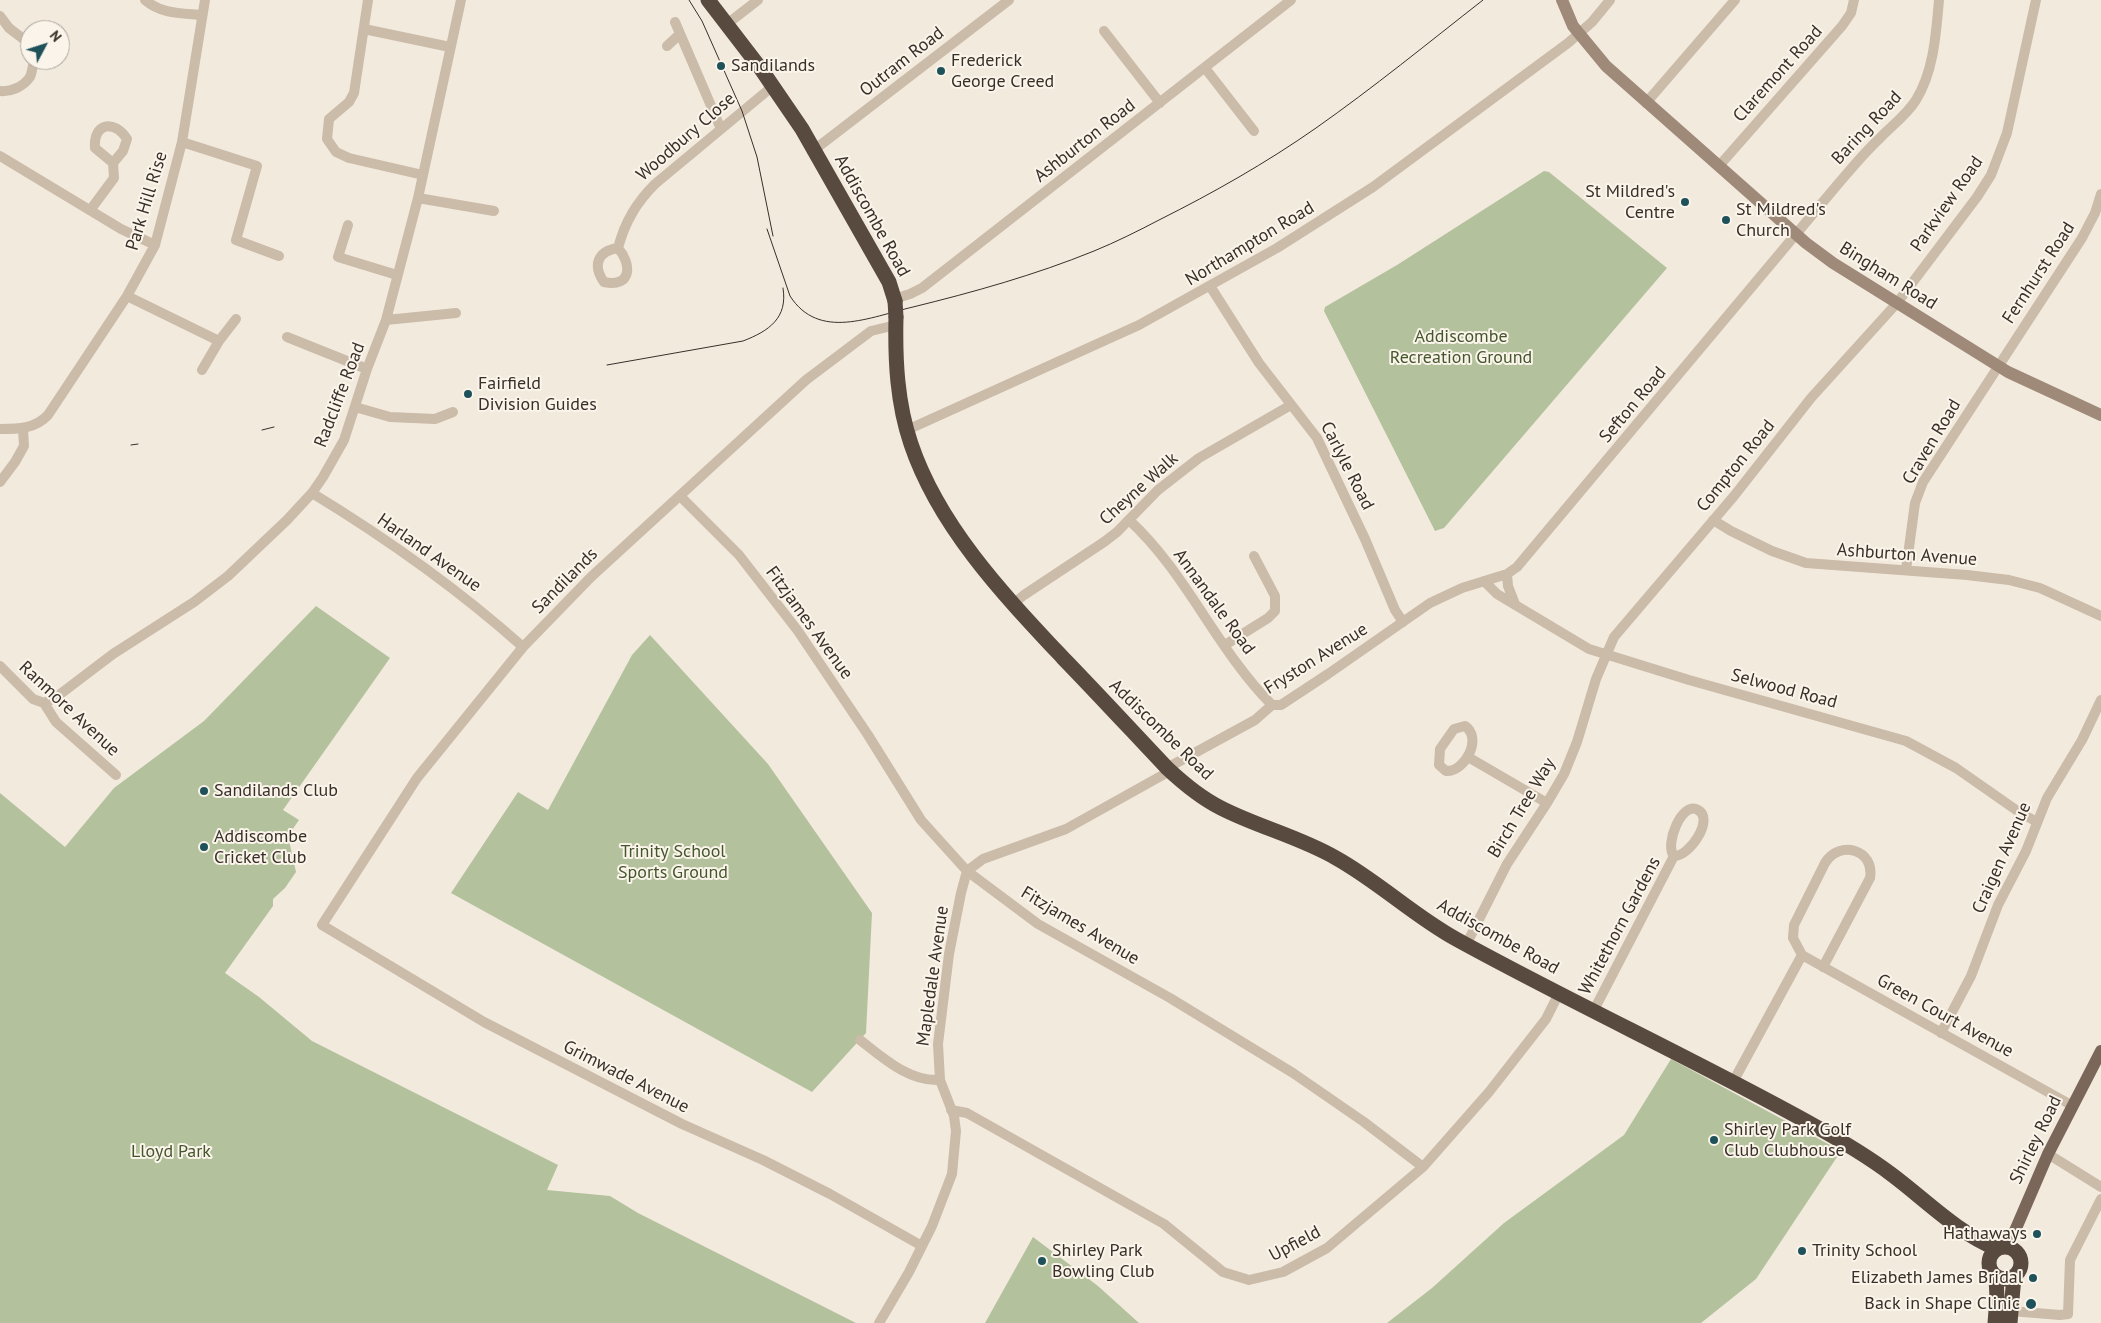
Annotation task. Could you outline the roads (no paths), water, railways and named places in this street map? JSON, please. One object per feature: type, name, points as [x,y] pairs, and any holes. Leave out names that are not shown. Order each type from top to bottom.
[{"type":"highway","name":"Addiscombe Road","points":[[708,0],[773,86],[814,150],[888,282],[895,300],[898,388],[907,430],[920,469],[938,501],[972,551],[1013,604],[1168,769],[1195,792],[1220,807],[1309,844],[1349,865],[1432,924],[1466,944],[1733,1082],[1860,1152],[1905,1185],[1953,1225],[1979,1242],[2003,1248]]},
{"type":"highway","name":"Addiscombe Road","points":[[1953,1225],[1993,1272]]},
{"type":"highway","points":[[1995,1323],[1991,1255],[2003,1248],[2016,1252],[2020,1260],[2019,1270],[2014,1276],[2010,1317]]},
{"type":"highway","points":[[1993,1272],[2007,1278],[2014,1276]]},
{"type":"main road","name":"Shirley Road","points":[[2003,1248],[2048,1154],[2101,1051]]},
{"type":"street","points":[[145,0],[153,7],[162,11],[202,15]]},
{"type":"street","name":"Park Hill Rise","points":[[22,429],[42,422],[48,415],[127,296],[155,245],[182,142],[205,0]]},
{"type":"street","points":[[368,0],[354,93],[349,102],[329,119],[327,139],[336,152],[349,158],[423,174]]},
{"type":"street","name":"Radcliffe Road","points":[[44,703],[55,698],[113,654],[194,602],[228,576],[259,548],[312,493],[344,440],[366,369],[386,320],[418,198],[450,46],[462,0]]},
{"type":"street","points":[[727,24],[758,0]]},
{"type":"street","name":"Outram Road","points":[[814,150],[1009,0]]},
{"type":"street","name":"Ashburton Road","points":[[895,300],[922,288],[1291,0]]},
{"type":"street","name":"Bingham Road","points":[[1562,0],[1579,34],[1606,66],[1796,236],[1833,263],[1998,366],[2101,415]]},
{"type":"street","name":"Northampton Road","points":[[907,430],[1139,325],[1286,242],[1364,193],[1579,34],[1610,0]]},
{"type":"street","points":[[1646,103],[1736,0]]},
{"type":"street","name":"Claremont Road","points":[[1718,166],[1842,26],[1852,13],[1854,0]]},
{"type":"street","name":"Baring Road","points":[[1796,236],[1876,141],[1904,115],[1915,101],[1924,85],[1930,65],[1939,0]]},
{"type":"street","name":"Parkview Road","points":[[1897,303],[1977,198],[1995,166],[2009,125],[2036,0]]},
{"type":"street","points":[[0,16],[9,28],[20,36]]},
{"type":"street","points":[[675,22],[721,128]]},
{"type":"street","points":[[364,29],[450,46]]},
{"type":"street","points":[[1104,31],[1160,103]]},
{"type":"street","points":[[666,46],[680,34]]},
{"type":"street","points":[[1205,68],[1254,130]]},
{"type":"street","points":[[0,91],[8,92],[16,88],[30,77],[32,70]]},
{"type":"street","name":"Woodbury Close","points":[[618,248],[630,214],[641,198],[721,128],[773,86]]},
{"type":"street","points":[[182,142],[256,166],[236,240],[279,256]]},
{"type":"street","points":[[0,156],[121,229],[155,245]]},
{"type":"street","points":[[91,210],[114,178],[113,163]]},
{"type":"street","name":"Fernhurst Road","points":[[1998,366],[2082,238],[2095,213],[2101,194]]},
{"type":"street","points":[[418,198],[494,211]]},
{"type":"street","points":[[348,225],[338,257],[397,275]]},
{"type":"street","name":"Sefton Road","points":[[1484,582],[1507,574],[1521,563],[1796,236]]},
{"type":"street","name":"Carlyle Road","points":[[1210,286],[1260,363],[1310,428],[1322,447],[1365,539],[1395,610],[1403,622]]},
{"type":"street","points":[[127,296],[219,342]]},
{"type":"street","name":"Compton Road","points":[[1605,655],[1620,629],[1713,520],[1811,398],[1897,303]]},
{"type":"street","points":[[386,320],[456,313]]},
{"type":"street","points":[[202,370],[236,319]]},
{"type":"street","name":"Sandilands","points":[[322,925],[417,778],[523,647],[591,577],[806,380],[862,337],[896,321]]},
{"type":"street","points":[[287,337],[366,369]]},
{"type":"street","name":"Craven Road","points":[[1906,570],[1913,511],[1921,486],[1998,366]]},
{"type":"street","name":"Cheyne Walk","points":[[1013,604],[1024,594],[1104,542],[1158,490],[1201,457],[1291,405]]},
{"type":"street","points":[[355,406],[390,417],[434,418],[453,412]]},
{"type":"street","points":[[0,430],[22,429],[24,446],[0,482]]},
{"type":"street","name":"Harland Avenue","points":[[312,493],[406,554],[446,583],[477,606],[523,647]]},
{"type":"street","name":"Fitzjames Avenue","points":[[680,496],[739,555],[798,631],[868,735],[921,820],[967,871],[1038,924],[1170,998],[1293,1073],[1364,1122],[1424,1167]]},
{"type":"street","name":"Annandale Road","points":[[1129,520],[1176,575],[1225,645],[1272,705]]},
{"type":"street","name":"Ashburton Avenue","points":[[1713,520],[1727,529],[1775,552],[1806,563],[1990,577],[2026,584],[2059,596],[2101,616]]},
{"type":"street","points":[[1225,645],[1268,618],[1275,611],[1275,596],[1254,556]]},
{"type":"street","points":[[1507,574],[1508,586],[1516,604]]},
{"type":"street","name":"Fryston Avenue","points":[[1168,769],[1255,720],[1272,705],[1278,706],[1439,598],[1484,582]]},
{"type":"street","name":"Selwood Road","points":[[1484,582],[1497,594],[1516,604],[1576,643],[1605,655],[1906,741],[1956,768],[2019,812],[2037,822]]},
{"type":"street","name":"Birch Tree Way","points":[[1466,944],[1507,864],[1560,780],[1574,750],[1605,655]]},
{"type":"street","name":"Ranmore Avenue","points":[[0,666],[33,699],[44,703],[56,722],[116,775]]},
{"type":"street","name":"Craigen Avenue","points":[[1940,1033],[1973,972],[1998,906],[2026,851],[2048,796],[2082,740],[2101,700]]},
{"type":"street","points":[[1468,757],[1547,803]]},
{"type":"street","points":[[967,871],[982,860],[1066,829],[1168,769]]},
{"type":"street","name":"Whitethorn Gardens","points":[[1691,808],[1697,809],[1704,819],[1700,832],[1689,849],[1681,855],[1674,856],[1671,845],[1679,821],[1687,810],[1691,808]]},
{"type":"street","points":[[1733,1082],[1802,955],[1793,938],[1794,925],[1825,863],[1830,856],[1839,850],[1850,849],[1858,852],[1869,864],[1870,878],[1823,967]]},
{"type":"street","name":"Whitethorn Gardens","points":[[1594,1010],[1674,856]]},
{"type":"street","name":"Mapledale Avenue","points":[[879,1323],[922,1246],[938,1212],[952,1174],[956,1126],[940,1080],[938,1037],[949,954],[967,871]]},
{"type":"street","name":"Grimwade Avenue","points":[[322,925],[396,971],[492,1026],[647,1107],[830,1194],[922,1246]]},
{"type":"street","name":"Green Court Avenue","points":[[1802,955],[2073,1106]]},
{"type":"street","name":"Upfield","points":[[951,1110],[967,1113],[1164,1224],[1223,1272],[1249,1280],[1283,1272],[1327,1248],[1424,1167],[1506,1070],[1546,1019],[1559,993]]},
{"type":"street","points":[[860,1040],[886,1060],[903,1070],[928,1080],[940,1080]]},
{"type":"street","points":[[2048,1154],[2101,1187]]},
{"type":"street","points":[[2010,1317],[2068,1314],[2070,1260],[2101,1199]]},
{"type":"tram line","points":[[689,0],[702,21],[742,111],[757,157],[773,236]]},
{"type":"tram line","points":[[767,229],[790,296],[802,310],[815,318],[830,322],[863,320],[880,316],[1027,275],[1072,260],[1119,240],[1199,199],[1259,165],[1337,113],[1483,0]]},
{"type":"tram line","points":[[607,365],[743,341],[761,333],[775,322],[783,308],[783,288]]},
{"type":"tram line","points":[[262,430],[274,427]]},
{"type":"tram line","points":[[131,445],[138,444]]},
{"type":"place","name":"Sandilands","points":[[721,66]]},
{"type":"place","name":"Frederick George Creed","points":[[941,71]]},
{"type":"place","name":"St Mildred's Centre","points":[[1685,202]]},
{"type":"place","name":"St Mildred's Church","points":[[1726,220]]},
{"type":"place","name":"Fairfield Division Guides","points":[[468,394]]},
{"type":"place","name":"Sandilands Club","points":[[204,791]]},
{"type":"place","name":"Addiscombe Cricket Club","points":[[204,847]]},
{"type":"place","name":"Shirley Park Golf Club Clubhouse","points":[[1714,1140]]},
{"type":"place","name":"Hathaways","points":[[2037,1234]]},
{"type":"place","name":"Trinity School","points":[[1802,1251]]},
{"type":"place","name":"Shirley Park Bowling Club","points":[[1042,1261]]},
{"type":"place","name":"Elizabeth James Bridal","points":[[2033,1278]]},
{"type":"place","name":"Back in Shape Clinic","points":[[2031,1304]]},
{"type":"park label","name":"Addiscombe Recreation Ground","points":[[1461,347]]},
{"type":"park label","name":"Trinity School Sports Ground","points":[[673,862]]},
{"type":"park label","name":"Lloyd Park","points":[[171,1152]]}]
